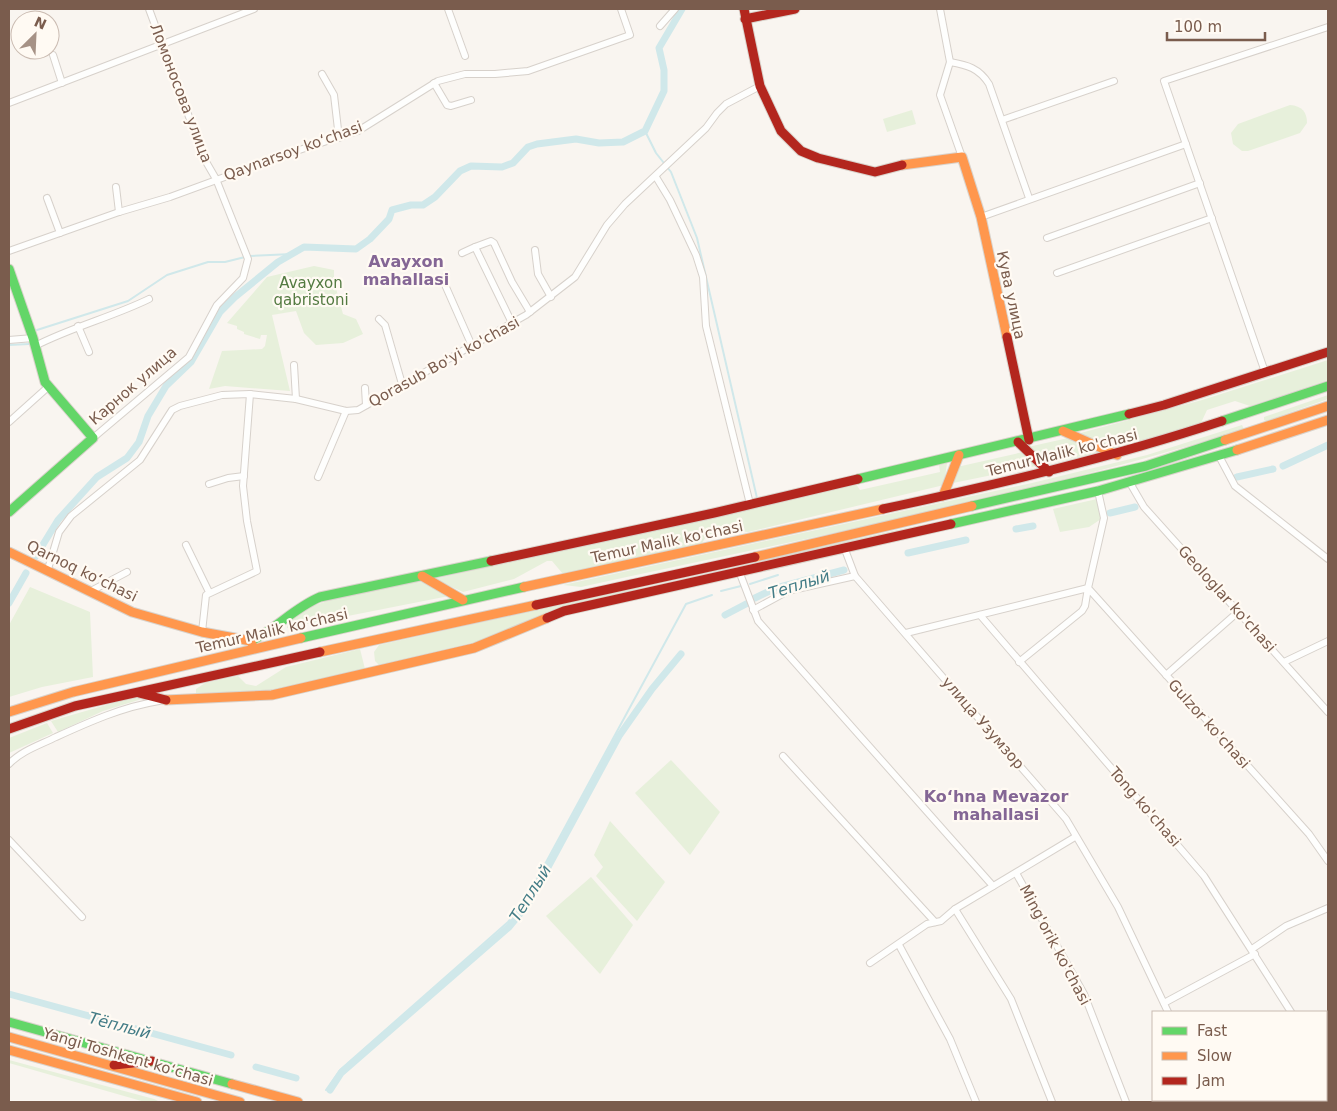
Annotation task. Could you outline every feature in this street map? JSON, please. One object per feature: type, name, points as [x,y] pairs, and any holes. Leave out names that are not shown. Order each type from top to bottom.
[{"type":"main road","points":[[744,9],[760,86],[784,136],[796,148],[812,156],[875,172],[916,162],[929,163],[962,157]]},
{"type":"main road","points":[[745,19],[795,9]]},
{"type":"main road","name":"Кува улица","points":[[962,157],[981,216],[1028,440]]},
{"type":"main road","points":[[9,269],[34,342],[42,375],[48,387],[93,438]]},
{"type":"main road","points":[[256,666],[252,646],[293,611],[314,600],[750,504],[1028,440],[1164,405],[1328,352]]},
{"type":"main road","name":"Temur Malik ko'chasi","points":[[9,712],[73,692],[252,646],[1049,472],[1116,455],[1328,386]]},
{"type":"main road","name":"Temur Malik ko'chasi","points":[[9,729],[58,711],[135,692],[764,555],[1146,466],[1328,406]]},
{"type":"main road","points":[[1252,412],[1258,430]]},
{"type":"main road","points":[[135,692],[166,700],[272,695],[474,648],[501,639],[545,617],[654,590],[1130,483],[1328,420]]},
{"type":"main road","points":[[1063,431],[1116,455]]},
{"type":"main road","name":"Карнок улица","points":[[9,512],[93,438]]},
{"type":"main road","points":[[1018,442],[1049,472]]},
{"type":"main road","points":[[942,496],[959,455]]},
{"type":"main road","name":"Qarnoq koʻchasi","points":[[9,552],[132,612],[252,646]]},
{"type":"main road","points":[[756,567],[764,555]]},
{"type":"main road","points":[[422,576],[464,600]]},
{"type":"main road","points":[[638,582],[654,590]]},
{"type":"main road","points":[[538,583],[549,591],[546,602]]},
{"type":"main road","points":[[9,1022],[298,1102]]},
{"type":"main road","name":"Yangi Toshkent ko‘chasi","points":[[9,1038],[240,1102]]},
{"type":"main road","name":"Yangi Toshkent ko‘chasi","points":[[9,1050],[197,1102]]},
{"type":"main road","points":[[108,1065],[152,1061]]},
{"type":"street","name":"Ломоносова улица","points":[[149,9],[163,42],[205,160],[216,179],[247,258]]},
{"type":"street","points":[[9,102],[254,9]]},
{"type":"street","points":[[448,9],[465,56]]},
{"type":"street","name":"Qaynarsoy koʻchasi","points":[[9,251],[119,212],[170,198],[216,179],[358,131],[434,84],[465,74],[495,74],[528,70],[630,34],[621,9]]},
{"type":"street","points":[[660,26],[675,9]]},
{"type":"street","points":[[940,9],[950,62],[940,95],[962,157]]},
{"type":"street","points":[[1265,372],[1164,81],[1328,27]]},
{"type":"street","points":[[55,60],[62,83]]},
{"type":"street","points":[[950,62],[969,65],[984,76],[1002,120],[1029,198]]},
{"type":"street","points":[[322,74],[334,95],[339,138]]},
{"type":"street","points":[[1002,120],[1114,81]]},
{"type":"street","points":[[434,84],[447,106],[471,100]]},
{"type":"street","name":"Qorasub Bo'yi ko'chasi","points":[[346,411],[358,410],[512,323],[551,297],[575,277],[607,225],[625,204],[656,177],[706,128],[721,108],[760,86]]},
{"type":"street","points":[[981,216],[1186,144]]},
{"type":"street","points":[[656,177],[670,200],[696,255],[703,277],[706,326],[750,504]]},
{"type":"street","points":[[1047,238],[1200,183]]},
{"type":"street","points":[[116,187],[119,212]]},
{"type":"street","points":[[47,198],[60,233]]},
{"type":"street","points":[[1057,272],[1212,218]]},
{"type":"street","points":[[462,253],[491,241],[494,242],[512,282],[530,312]]},
{"type":"street","points":[[475,247],[512,323]]},
{"type":"street","points":[[534,250],[538,274],[551,297]]},
{"type":"street","name":"Карнок улица","points":[[93,438],[189,357],[216,305],[243,278],[247,258]]},
{"type":"street","points":[[442,278],[472,346]]},
{"type":"street","points":[[9,340],[34,342],[119,313],[149,299]]},
{"type":"street","points":[[379,319],[385,325],[402,384]]},
{"type":"street","points":[[78,326],[89,352]]},
{"type":"street","points":[[294,365],[296,399]]},
{"type":"street","points":[[9,422],[48,387]]},
{"type":"street","points":[[365,388],[366,405]]},
{"type":"street","points":[[202,632],[206,595],[258,571],[247,520],[244,476],[250,394]]},
{"type":"street","points":[[48,570],[63,525],[70,516],[140,460],[172,410],[208,398],[250,394],[296,399],[346,411],[318,477]]},
{"type":"street","points":[[1219,456],[1236,488],[1328,559]]},
{"type":"street","points":[[209,484],[228,478],[244,476]]},
{"type":"street","name":"Geologlar ko'chasi","points":[[1130,483],[1144,507],[1328,712]]},
{"type":"street","points":[[1019,662],[1082,611],[1085,606],[1104,518],[1098,491]]},
{"type":"street","points":[[186,545],[209,592]]},
{"type":"street","name":"улица Узумзор","points":[[844,547],[855,576],[1066,819],[1118,907],[1168,1011]]},
{"type":"street","points":[[739,571],[758,621],[993,886]]},
{"type":"street","points":[[89,592],[127,572]]},
{"type":"street","points":[[753,610],[788,591],[855,576]]},
{"type":"street","points":[[906,634],[1088,588]]},
{"type":"street","name":"Gulzor ko'chasi","points":[[1088,588],[1308,834],[1328,861]]},
{"type":"street","points":[[1166,675],[1238,612]]},
{"type":"street","name":"Tong ko'chasi","points":[[980,615],[1204,876],[1254,951],[1290,1011]]},
{"type":"street","points":[[1284,662],[1328,641]]},
{"type":"street","points":[[9,764],[29,749],[100,718],[133,706],[166,700]]},
{"type":"street","points":[[782,756],[935,922]]},
{"type":"street","points":[[870,963],[899,946],[927,924],[940,921],[955,909],[1075,836]]},
{"type":"street","points":[[9,840],[82,917]]},
{"type":"street","name":"Ming'orik ko'chasi","points":[[1016,873],[1084,994],[1126,1102]]},
{"type":"street","points":[[1164,1002],[1254,951],[1286,926],[1328,908]]},
{"type":"street","points":[[955,909],[1011,999],[1052,1102]]},
{"type":"street","points":[[899,946],[950,1039],[976,1102]]},
{"type":"green space","points":[[1290,105],[1301,108],[1306,116],[1307,123],[1300,133],[1248,151],[1242,151],[1233,144],[1231,133],[1238,124]]},
{"type":"green space","points":[[912,110],[916,124],[887,132],[883,119]]},
{"type":"green space","name":"Avayxon qabristoni","points":[[314,266],[334,270],[334,281],[343,314],[356,319],[363,334],[343,343],[316,345],[304,333],[296,311],[272,315],[290,391],[225,386],[209,389],[222,351],[262,349],[265,346],[267,335],[261,335],[260,339],[244,334],[244,332],[237,329],[237,326],[227,323],[267,277]]},
{"type":"green space","points":[[1328,360],[1328,380],[1250,406],[1235,401],[1207,410],[1200,425],[1110,449],[1077,434],[1202,400]]},
{"type":"green space","points":[[1328,395],[1328,399],[1266,421],[1264,420],[1264,417]]},
{"type":"green space","points":[[1242,425],[1244,429],[1163,453],[998,496],[581,587],[563,585],[1032,483],[1147,455]]},
{"type":"green space","points":[[1068,438],[1099,452],[1048,464],[1028,447]]},
{"type":"green space","points":[[1023,452],[1036,466],[953,483],[957,467]]},
{"type":"green space","points":[[947,463],[944,485],[748,532],[728,530],[707,535],[702,543],[563,574],[552,561],[547,561],[514,579],[463,592],[434,579],[856,484],[860,490],[940,472],[939,465]]},
{"type":"green space","points":[[1097,499],[1101,519],[1089,527],[1060,532],[1053,509]]},
{"type":"green space","points":[[922,525],[922,528],[763,563],[767,558]]},
{"type":"green space","points":[[424,580],[449,596],[287,628],[288,620],[303,609],[340,597]]},
{"type":"green space","points":[[30,587],[90,612],[93,677],[42,687],[9,697],[9,625]]},
{"type":"green space","points":[[641,587],[646,589],[558,609],[484,640],[379,665],[375,661],[374,652],[379,645]]},
{"type":"green space","points":[[360,649],[365,669],[267,691],[196,693],[196,689],[205,683],[238,676],[246,684],[256,686],[286,667]]},
{"type":"green space","points":[[134,697],[145,698],[103,711],[58,732],[51,721]]},
{"type":"green space","points":[[47,723],[53,733],[9,753],[9,738]]},
{"type":"green space","points":[[671,760],[720,812],[690,855],[635,793]]},
{"type":"green space","points":[[610,821],[665,882],[637,921],[596,876],[603,867],[594,855]]},
{"type":"green space","points":[[591,877],[633,925],[600,974],[546,916]]},
{"type":"green space","points":[[9,1060],[160,1102],[145,1102],[9,1063]]},
{"type":"waterway","points":[[36,556],[58,520],[97,477],[127,458],[139,442],[148,416],[166,386],[191,362],[220,312],[235,297],[278,262],[304,247],[356,249],[370,239],[389,219],[392,210],[411,205],[423,205],[435,197],[460,171],[471,166],[502,167],[513,163],[528,147],[537,144],[576,139],[599,143],[623,142],[645,131],[664,91],[664,70],[659,48],[682,9]]},
{"type":"waterway","points":[[645,131],[656,153],[671,172],[697,238],[757,498]]},
{"type":"waterway","points":[[250,256],[292,254]]},
{"type":"waterway","points":[[37,330],[128,301],[167,275],[208,262],[225,262],[245,257]]},
{"type":"waterway","points":[[9,345],[29,344]]},
{"type":"waterway","name":"Теплый","points":[[1283,466],[1328,445]]},
{"type":"waterway","name":"Теплый","points":[[1237,477],[1273,469]]},
{"type":"waterway","name":"Теплый","points":[[1110,513],[1135,507]]},
{"type":"waterway","name":"Теплый","points":[[1016,529],[1033,526]]},
{"type":"waterway","name":"Теплый","points":[[908,553],[966,540]]},
{"type":"waterway","name":"Теплый","points":[[755,598],[776,588],[844,570]]},
{"type":"waterway","points":[[9,603],[26,573]]},
{"type":"waterway","points":[[750,584],[778,575]]},
{"type":"waterway","points":[[721,591],[741,586]]},
{"type":"waterway","points":[[326,1090],[340,1070],[508,922],[525,901],[686,604],[712,595]]},
{"type":"waterway","name":"Теплый","points":[[725,615],[746,604]]},
{"type":"waterway","name":"Теплый","points":[[330,1090],[341,1073],[509,927],[528,904],[619,736],[652,689],[681,654]]},
{"type":"waterway","name":"Тёплый","points":[[9,994],[231,1055]]},
{"type":"waterway","name":"Тёплый","points":[[256,1067],[296,1078]]},
{"type":"traffic: fast","points":[[9,269],[33,338],[45,382],[93,438],[9,512]]},
{"type":"traffic: fast","points":[[1222,421],[1328,386]]},
{"type":"traffic: fast","points":[[858,479],[1129,414]]},
{"type":"traffic: fast","points":[[972,506],[1146,466],[1225,440]]},
{"type":"traffic: fast","points":[[951,524],[1098,491],[1237,450]]},
{"type":"traffic: fast","points":[[251,641],[320,597],[491,561]]},
{"type":"traffic: fast","points":[[301,638],[524,587]]},
{"type":"traffic: fast","points":[[9,1022],[232,1084]]},
{"type":"traffic: slow","points":[[902,165],[962,157],[981,217],[1007,337]]},
{"type":"traffic: slow","points":[[1225,440],[1328,406]]},
{"type":"traffic: slow","points":[[1237,450],[1328,420]]},
{"type":"traffic: slow","points":[[1063,431],[1117,455]]},
{"type":"traffic: slow","points":[[943,496],[959,455]]},
{"type":"traffic: slow","points":[[755,557],[972,506]]},
{"type":"traffic: slow","points":[[524,587],[883,509]]},
{"type":"traffic: slow","points":[[9,552],[132,612],[202,632],[251,641],[253,647]]},
{"type":"traffic: slow","points":[[422,576],[463,600]]},
{"type":"traffic: slow","points":[[320,652],[536,605]]},
{"type":"traffic: slow","points":[[166,700],[272,695],[474,648],[547,618]]},
{"type":"traffic: slow","points":[[9,712],[73,692],[301,638]]},
{"type":"traffic: slow","points":[[9,1037],[240,1102]]},
{"type":"traffic: slow","points":[[9,1050],[197,1102]]},
{"type":"traffic: slow","points":[[232,1084],[298,1102]]},
{"type":"traffic: jam","points":[[744,9],[760,86],[781,131],[801,151],[818,158],[875,172],[902,165]]},
{"type":"traffic: jam","points":[[745,19],[795,9]]},
{"type":"traffic: jam","points":[[1007,337],[1029,440]]},
{"type":"traffic: jam","points":[[1129,414],[1164,405],[1328,352]]},
{"type":"traffic: jam","points":[[883,509],[1054,470],[1222,421]]},
{"type":"traffic: jam","points":[[1018,442],[1049,472]]},
{"type":"traffic: jam","points":[[491,561],[714,513],[858,479]]},
{"type":"traffic: jam","points":[[547,618],[564,611],[951,524]]},
{"type":"traffic: jam","points":[[536,605],[755,557]]},
{"type":"traffic: jam","points":[[9,729],[75,706],[320,652]]},
{"type":"traffic: jam","points":[[139,693],[166,700]]},
{"type":"traffic: jam","points":[[114,1065],[152,1061]]},
{"type":"district","name":"Avayxon mahallasi","points":[[406,270]]},
{"type":"district","name":"Koʻhna Mevazor mahallasi","points":[[996,805]]}]
